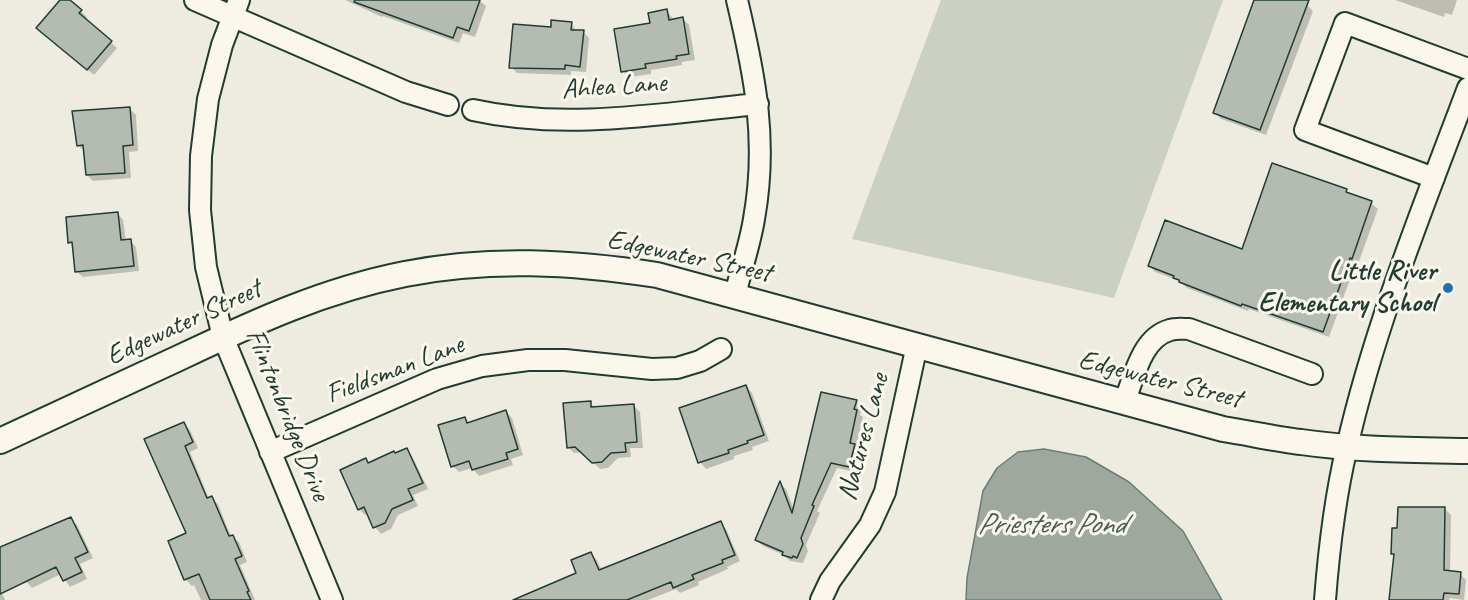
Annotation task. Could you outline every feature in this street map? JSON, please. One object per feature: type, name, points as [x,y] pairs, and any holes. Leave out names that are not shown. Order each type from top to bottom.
[{"type":"street","points":[[195,0],[235,9],[406,92],[448,105]]},
{"type":"street","points":[[735,295],[754,220],[760,172],[758,104],[751,58],[737,0]]},
{"type":"street","name":"Flintonbridge Drive","points":[[235,9],[222,45],[208,99],[201,156],[200,210],[207,267],[223,337],[332,600]]},
{"type":"street","points":[[1434,178],[1305,130],[1345,23],[1468,69]]},
{"type":"street","points":[[1325,600],[1330,539],[1347,447],[1368,370],[1403,263],[1468,88]]},
{"type":"street","name":"Ahlea Lane","points":[[473,110],[537,120],[583,121],[758,104]]},
{"type":"street","name":"Edgewater Street","points":[[0,441],[291,306],[344,289],[406,274],[468,265],[533,262],[596,266],[657,275],[1224,429],[1300,442],[1347,447],[1468,451]]},
{"type":"street","points":[[1124,403],[1145,349],[1156,337],[1171,329],[1189,329],[1312,374]]},
{"type":"street","name":"Natures Lane","points":[[820,600],[830,580],[870,525],[885,492],[917,345]]},
{"type":"street","name":"Fieldsman Lane","points":[[270,452],[436,379],[482,366],[528,360],[556,360],[652,369],[677,368],[700,361],[721,349]]},
{"type":"shaded area","points":[[941,0],[1223,0],[1114,298],[852,239]]},
{"type":"water","name":"Priesters Pond","points":[[1044,449],[1086,457],[1129,482],[1183,531],[1222,600],[966,600],[967,578],[983,491],[997,468],[1018,452]]},
{"type":"building","points":[[60,0],[70,0],[82,10],[79,13],[112,41],[87,70],[36,28]]},
{"type":"building","points":[[355,0],[480,0],[469,31],[457,27],[453,38],[354,2]]},
{"type":"building","points":[[1254,0],[1309,0],[1260,130],[1213,113]]},
{"type":"building","points":[[667,9],[669,20],[683,17],[689,54],[676,56],[677,59],[645,64],[646,68],[621,72],[614,29],[650,23],[648,13]]},
{"type":"building","points":[[551,20],[572,22],[571,30],[584,30],[580,67],[565,65],[565,69],[509,68],[513,24],[551,27]]},
{"type":"building","points":[[130,107],[133,145],[123,146],[125,173],[86,175],[83,145],[77,146],[72,111]]},
{"type":"building","points":[[1272,163],[1347,189],[1346,192],[1372,201],[1323,332],[1242,304],[1241,306],[1179,282],[1173,278],[1174,276],[1148,266],[1165,220],[1242,249]]},
{"type":"building","points":[[118,212],[121,240],[131,239],[134,266],[75,272],[72,242],[68,243],[66,217]]},
{"type":"building","points":[[746,385],[764,435],[728,450],[729,453],[698,463],[679,408]]},
{"type":"building","points":[[821,392],[857,400],[850,443],[855,444],[849,467],[831,463],[812,505],[814,506],[801,538],[803,544],[797,558],[793,556],[792,558],[755,540],[780,481],[792,513]]},
{"type":"building","points":[[591,401],[591,407],[634,404],[637,442],[625,443],[626,452],[611,453],[602,462],[592,463],[575,447],[567,448],[563,403]]},
{"type":"building","points":[[506,410],[518,449],[506,453],[508,459],[472,470],[469,461],[451,467],[438,425],[465,417],[467,423]]},
{"type":"building","points":[[184,422],[193,442],[185,446],[207,498],[212,496],[229,536],[233,535],[242,556],[235,559],[251,600],[210,600],[199,574],[184,580],[168,541],[186,533],[144,439]]},
{"type":"building","points":[[407,448],[423,483],[408,489],[413,500],[392,509],[385,523],[373,528],[364,507],[358,510],[340,470],[366,458],[368,463],[394,451],[395,453]]},
{"type":"building","points":[[1398,507],[1445,507],[1444,570],[1461,572],[1459,594],[1444,593],[1443,600],[1389,600],[1394,554],[1391,554],[1392,528],[1397,528]]},
{"type":"building","points":[[71,517],[88,552],[75,558],[82,572],[63,581],[56,567],[0,594],[0,547]]},
{"type":"building","points":[[721,521],[735,555],[722,560],[723,563],[692,575],[694,579],[673,588],[671,582],[627,600],[513,600],[576,573],[571,560],[591,552],[599,570]]},
{"type":"place","name":"Little River Elementary School","points":[[1448,288]]}]
